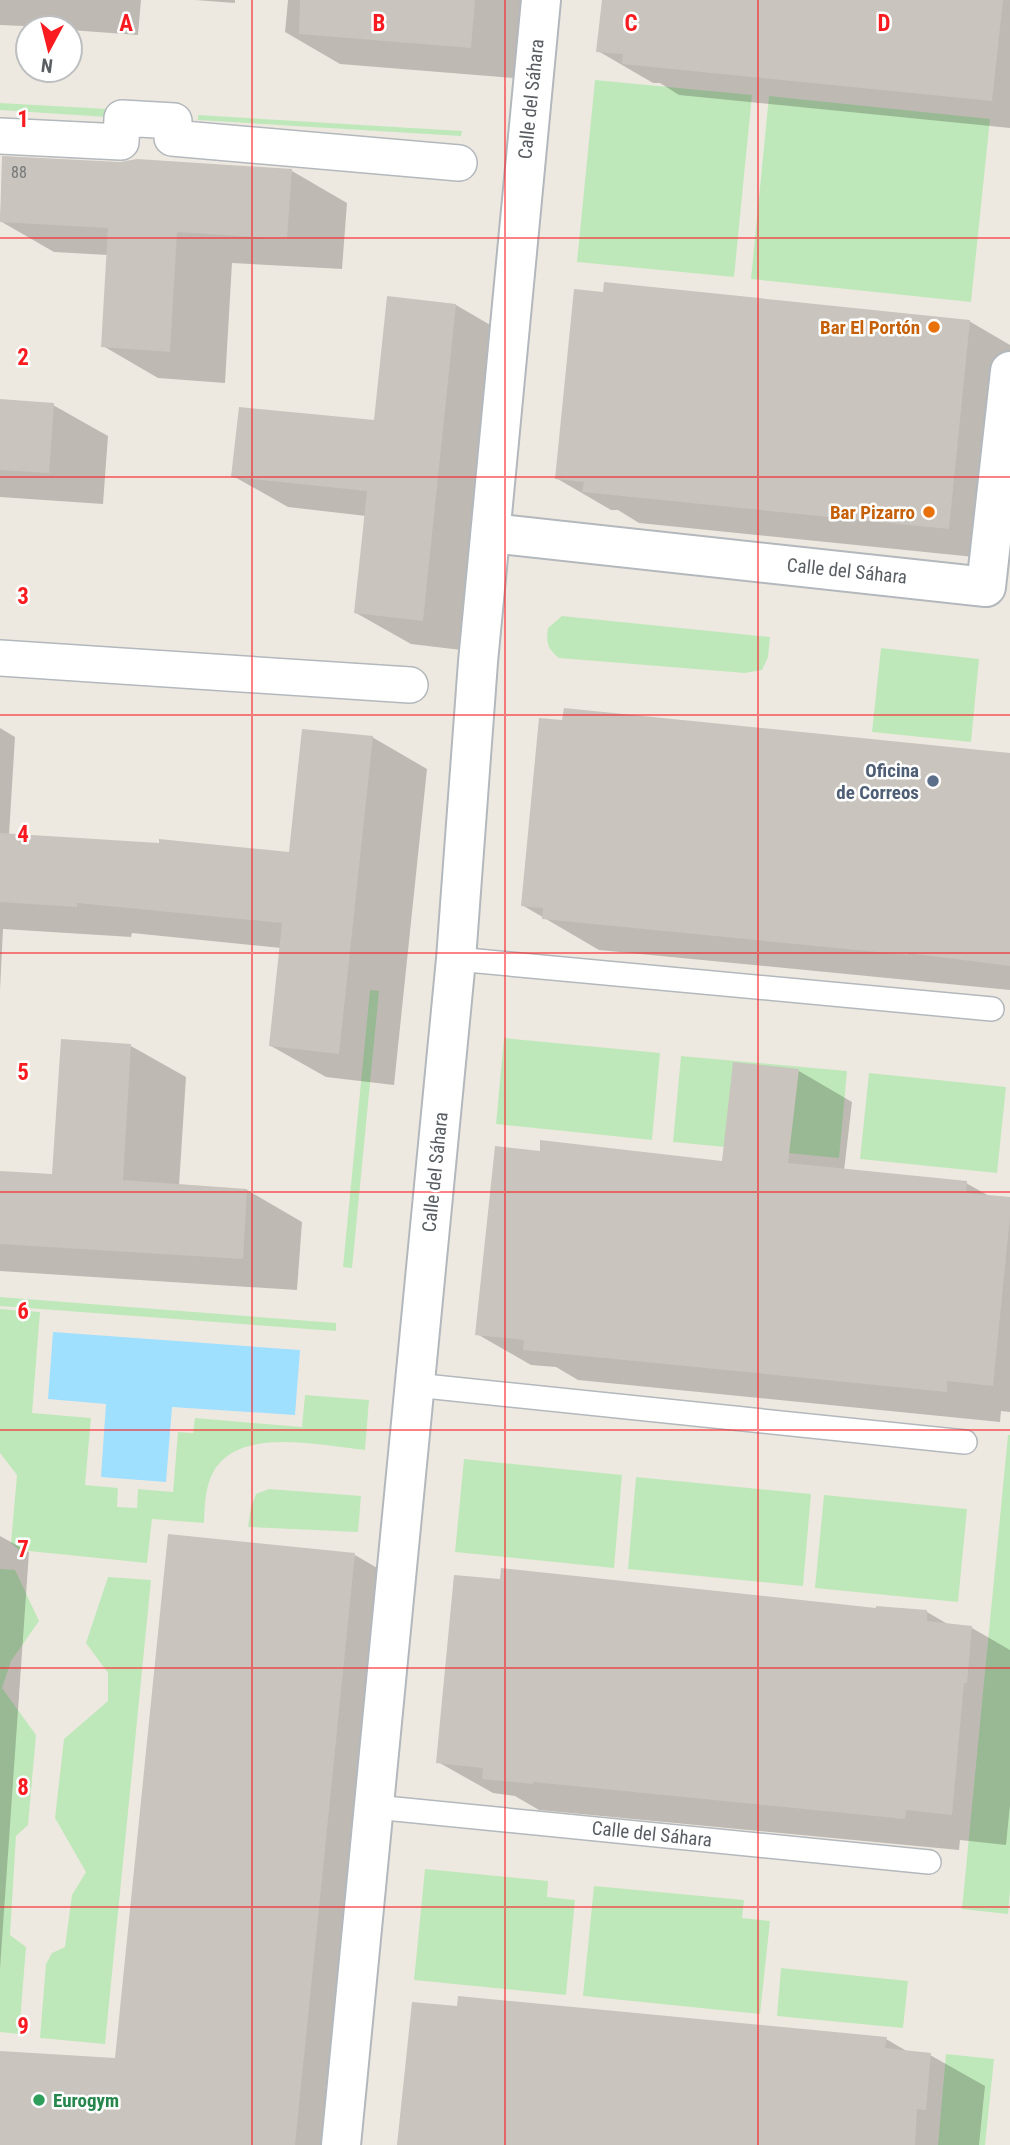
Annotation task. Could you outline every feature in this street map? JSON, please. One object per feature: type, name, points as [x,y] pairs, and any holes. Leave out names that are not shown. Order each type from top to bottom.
[{"type":"street","name":"Calle del Sáhara","points":[[341,2145],[456,959],[475,703],[541,0]]},
{"type":"street","points":[[0,136],[121,142],[122,118],[174,121],[172,138],[298,157],[459,163]]},
{"type":"street","name":"Calle del Sáhara","points":[[491,533],[986,587],[1010,371]]},
{"type":"street","points":[[0,658],[410,685]]},
{"type":"lane","points":[[456,959],[992,1009]]},
{"type":"lane","points":[[415,1385],[965,1442]]},
{"type":"lane","name":"Calle del Sáhara","points":[[375,1807],[929,1862]]},
{"type":"green space","points":[[595,80],[752,95],[734,277],[577,262]]},
{"type":"green space","points":[[769,96],[990,119],[971,302],[751,279]]},
{"type":"green space","points":[[0,103],[108,109],[107,117],[0,110]]},
{"type":"green space","points":[[198,115],[462,131],[461,136],[198,120]]},
{"type":"green space","points":[[562,616],[770,637],[768,657],[762,670],[745,673],[559,658],[550,648],[547,633],[548,628]]},
{"type":"green space","points":[[881,648],[979,659],[971,742],[872,732]]},
{"type":"green space","points":[[370,990],[379,991],[352,1268],[343,1267]]},
{"type":"green space","points":[[504,1038],[660,1053],[652,1140],[496,1124]]},
{"type":"green space","points":[[681,1056],[847,1071],[839,1158],[673,1142]]},
{"type":"green space","points":[[869,1073],[1006,1087],[997,1173],[860,1159]]},
{"type":"green space","points":[[0,1297],[336,1323],[336,1331],[0,1306]]},
{"type":"green space","points":[[0,1309],[40,1312],[32,1413],[91,1418],[85,1485],[118,1488],[117,1507],[137,1508],[138,1489],[173,1492],[178,1432],[193,1433],[195,1418],[302,1427],[305,1395],[369,1400],[365,1450],[287,1442],[247,1446],[231,1454],[218,1465],[210,1478],[204,1523],[152,1519],[147,1563],[19,1550],[11,1543],[17,1475],[0,1453]]},
{"type":"green space","points":[[1010,1435],[1008,1914],[962,1909]]},
{"type":"green space","points":[[464,1459],[622,1475],[614,1568],[455,1552]]},
{"type":"green space","points":[[636,1477],[811,1494],[803,1586],[628,1569]]},
{"type":"green space","points":[[269,1489],[361,1496],[358,1532],[248,1527],[256,1494]]},
{"type":"green space","points":[[824,1495],[967,1509],[958,1602],[815,1588]]},
{"type":"green space","points":[[0,1569],[15,1570],[39,1621],[11,1661],[2,1688],[36,1735],[28,1825],[16,1836],[10,1935],[26,1947],[19,2034],[0,2032]]},
{"type":"green space","points":[[108,1577],[151,1580],[105,2044],[40,2038],[46,1964],[52,1953],[65,1947],[72,1895],[86,1872],[55,1818],[64,1739],[108,1701],[108,1673],[86,1643]]},
{"type":"green space","points":[[425,1869],[548,1881],[547,1897],[575,1900],[566,1995],[414,1980]]},
{"type":"green space","points":[[594,1886],[744,1900],[742,1918],[770,1921],[760,2014],[583,1996]]},
{"type":"green space","points":[[781,1968],[908,1981],[903,2028],[777,2016]]},
{"type":"green space","points":[[946,2054],[994,2059],[985,2145],[938,2145]]},
{"type":"water","points":[[53,1332],[300,1350],[295,1415],[172,1407],[166,1482],[101,1477],[106,1404],[48,1399]]},
{"type":"building","points":[[300,0],[475,0],[471,48],[299,34]]},
{"type":"building","points":[[602,0],[1003,0],[992,101],[622,64],[623,54],[596,52]]},
{"type":"building","points":[[2,156],[120,162],[137,159],[292,169],[287,239],[177,232],[170,352],[101,347],[108,228],[0,222]]},
{"type":"building","points":[[604,282],[970,320],[949,529],[582,492],[584,482],[555,479],[574,289],[603,292]]},
{"type":"building","points":[[387,296],[456,304],[423,621],[354,613],[367,491],[231,477],[239,407],[374,420]]},
{"type":"building","points":[[0,399],[54,403],[49,473],[0,470]]},
{"type":"building","points":[[564,708],[1010,753],[1010,966],[908,953],[542,919],[543,908],[521,906],[539,718],[562,720]]},
{"type":"building","points":[[302,729],[373,736],[339,1054],[269,1046],[282,923],[77,903],[77,907],[0,902],[0,833],[159,843],[159,839],[289,852]]},
{"type":"building","points":[[61,1039],[131,1044],[123,1180],[247,1189],[243,1259],[0,1244],[0,1171],[52,1174]]},
{"type":"building","points":[[733,1062],[799,1069],[788,1163],[967,1181],[966,1193],[1010,1197],[993,1386],[947,1381],[947,1392],[523,1350],[524,1340],[475,1335],[495,1146],[540,1151],[540,1140],[722,1161]]},
{"type":"building","points":[[168,1534],[355,1553],[295,2145],[0,2145],[0,2051],[115,2058]]},
{"type":"building","points":[[501,1568],[876,1608],[927,1610],[927,1621],[972,1626],[952,1815],[906,1810],[905,1819],[482,1779],[483,1768],[436,1763],[454,1575],[500,1579]]},
{"type":"building","points":[[458,1996],[887,2037],[885,2048],[931,2053],[926,2110],[917,2109],[915,2145],[397,2145],[412,2002],[457,2006]]},
{"type":"place","name":"Bar El Portón","points":[[934,327]]},
{"type":"place","name":"Bar Pizarro","points":[[929,512]]},
{"type":"place","name":"Oficina de Correos","points":[[933,781]]},
{"type":"place","name":"Eurogym","points":[[39,2100]]}]
